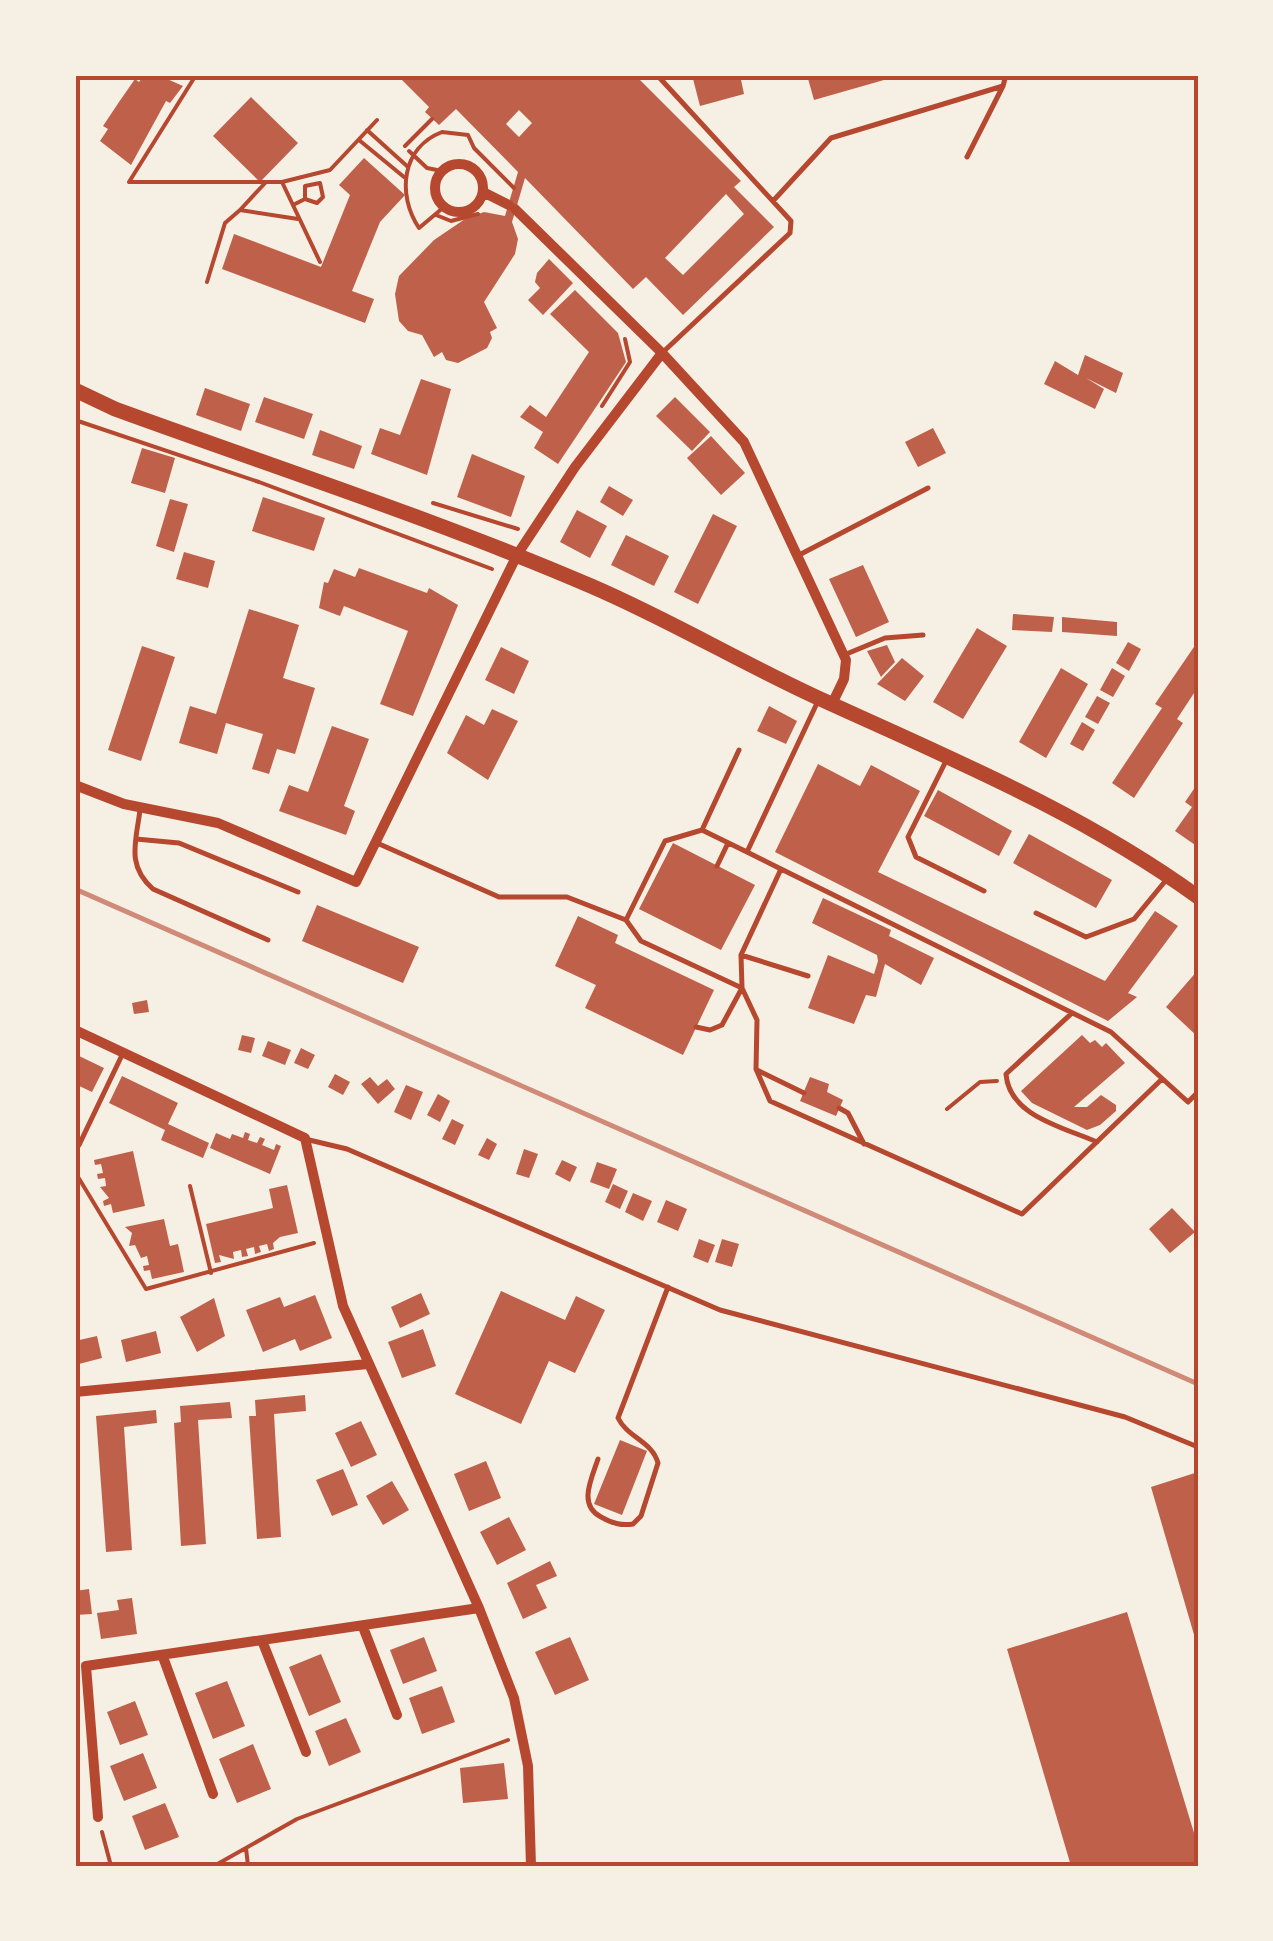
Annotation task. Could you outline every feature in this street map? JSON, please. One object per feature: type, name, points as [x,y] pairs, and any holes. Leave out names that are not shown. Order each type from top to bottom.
[{"type":"main road","points":[[75,390],[115,409],[517,555],[596,588],[826,701],[1045,802],[1198,898]]},
{"type":"street","points":[[455,164],[470,166],[480,177],[483,192],[468,210],[440,211],[436,193],[442,171],[455,164]]},
{"type":"street","points":[[483,192],[512,207],[662,352],[744,442],[848,668],[826,701]]},
{"type":"street","points":[[75,785],[140,807],[218,823],[356,882],[517,555],[575,467],[662,352]]},
{"type":"street","points":[[75,1030],[305,1138],[343,1306],[479,1608],[514,1698],[522,1734],[531,1866]]},
{"type":"street","points":[[75,1392],[368,1364]]},
{"type":"street","points":[[98,1817],[86,1666],[263,1643],[479,1608]]},
{"type":"street","points":[[363,1627],[397,1715]]},
{"type":"street","points":[[263,1643],[306,1752]]},
{"type":"street","points":[[164,1657],[213,1794]]},
{"type":"lane","points":[[657,75],[790,221],[790,233],[662,352]]},
{"type":"lane","points":[[966,157],[1006,75]]},
{"type":"lane","points":[[773,201],[831,138],[1003,86]]},
{"type":"lane","points":[[799,555],[928,488]]},
{"type":"lane","points":[[844,656],[885,638],[924,635]]},
{"type":"lane","points":[[747,852],[826,701]]},
{"type":"lane","points":[[702,830],[739,750]]},
{"type":"lane","points":[[948,757],[908,837],[916,856],[984,892]]},
{"type":"lane","points":[[140,807],[136,870],[153,889],[268,940]]},
{"type":"lane","points":[[626,920],[665,841],[702,830],[1111,1032],[1188,1102],[1198,1092]]},
{"type":"lane","points":[[136,840],[180,843],[298,892]]},
{"type":"lane","points":[[374,842],[500,897],[567,897],[626,920],[641,941],[742,988]]},
{"type":"lane","points":[[717,866],[728,843]]},
{"type":"lane","points":[[781,868],[741,955],[742,988],[757,1020],[756,1068],[770,1100],[865,1147],[1022,1214],[1161,1080]]},
{"type":"lane","points":[[1036,913],[1086,937],[1134,919],[1168,876]]},
{"type":"lane","points":[[741,955],[808,976]]},
{"type":"lane","points":[[696,1028],[722,1025],[742,988]]},
{"type":"lane","points":[[1072,1013],[1006,1074],[1007,1092],[1020,1108],[1097,1142]]},
{"type":"lane","points":[[79,1145],[123,1053]]},
{"type":"lane","points":[[756,1068],[804,1093]]},
{"type":"lane","points":[[839,1108],[848,1113],[865,1147]]},
{"type":"lane","points":[[305,1138],[348,1149],[720,1310],[1125,1416],[1198,1447]]},
{"type":"lane","points":[[598,1459],[587,1501],[592,1512],[612,1522],[632,1524],[641,1516],[658,1463],[650,1446],[624,1430],[618,1418],[668,1287]]},
{"type":"path","points":[[196,75],[129,182],[282,182],[330,170],[377,120]]},
{"type":"path","points":[[432,119],[407,149],[413,158],[442,171]]},
{"type":"path","points":[[426,126],[434,134]]},
{"type":"path","points":[[367,130],[408,167]]},
{"type":"path","points":[[478,214],[452,221],[440,211],[419,228],[409,214],[404,177],[413,158],[434,134],[451,130],[468,135],[474,148],[514,188]]},
{"type":"path","points":[[359,140],[404,177]]},
{"type":"path","points":[[300,176],[307,185]]},
{"type":"path","points":[[208,282],[225,222],[266,182]]},
{"type":"path","points":[[282,182],[320,262]]},
{"type":"path","points":[[320,183],[323,197],[318,203],[305,199],[302,194],[307,185],[320,183]]},
{"type":"path","points":[[293,205],[305,199]]},
{"type":"path","points":[[240,210],[300,220]]},
{"type":"path","points":[[593,418],[630,362],[625,338],[617,327]]},
{"type":"path","points":[[75,420],[276,488],[506,575]]},
{"type":"path","points":[[424,500],[518,529]]},
{"type":"path","points":[[947,1109],[980,1082],[1006,1081]]},
{"type":"path","points":[[75,1172],[146,1289],[250,1264],[248,1258],[328,1239]]},
{"type":"path","points":[[190,1186],[211,1273]]},
{"type":"path","points":[[214,1866],[297,1820],[522,1734]]},
{"type":"path","points":[[98,1817],[110,1866]]},
{"type":"path","points":[[246,1848],[248,1866]]},
{"type":"building","points":[[144,75],[158,75],[183,86],[170,103],[166,101],[131,165],[100,141],[108,129],[103,126],[119,102],[135,79],[139,82]]},
{"type":"building","points":[[397,75],[635,75],[741,181],[734,187],[774,227],[683,315],[646,277],[633,289],[525,178],[512,222],[518,239],[515,254],[484,302],[497,328],[490,332],[492,338],[487,348],[458,363],[446,360],[442,352],[434,357],[422,335],[408,331],[399,321],[395,294],[399,276],[434,240],[465,219],[484,212],[505,216],[518,172],[456,109],[439,125],[425,112],[429,107]],"holes":[[[519,110],[532,123],[519,137],[506,124]],[[726,194],[744,214],[683,275],[665,258]]]},
{"type":"building","points":[[692,75],[740,75],[744,94],[700,106]]},
{"type":"building","points":[[807,75],[898,75],[898,76],[814,100]]},
{"type":"building","points":[[251,97],[298,143],[260,182],[213,136]]},
{"type":"building","points":[[364,158],[405,195],[380,222],[352,291],[374,299],[365,323],[222,269],[234,234],[321,267],[350,195],[339,185]]},
{"type":"building","points":[[549,259],[573,283],[543,315],[528,300],[540,288],[535,282],[537,273]]},
{"type":"building","points":[[575,290],[618,333],[626,362],[558,464],[534,448],[543,432],[520,417],[530,405],[546,417],[589,352],[550,314]]},
{"type":"building","points":[[1085,355],[1123,373],[1116,393],[1086,378],[1104,389],[1095,409],[1044,384],[1055,361],[1078,375]]},
{"type":"building","points":[[421,379],[451,389],[427,475],[371,454],[380,428],[400,435]]},
{"type":"building","points":[[205,388],[250,404],[241,431],[196,415]]},
{"type":"building","points":[[264,397],[313,414],[304,439],[255,422]]},
{"type":"building","points":[[675,397],[710,432],[692,451],[656,416]]},
{"type":"building","points":[[933,428],[946,453],[918,467],[905,442]]},
{"type":"building","points":[[320,430],[362,446],[354,469],[312,455]]},
{"type":"building","points":[[711,436],[745,473],[721,495],[687,458]]},
{"type":"building","points":[[142,448],[175,458],[165,493],[131,483]]},
{"type":"building","points":[[472,454],[525,476],[511,517],[457,497]]},
{"type":"building","points":[[609,486],[633,500],[623,516],[600,502]]},
{"type":"building","points":[[263,497],[325,518],[314,551],[252,531]]},
{"type":"building","points":[[170,499],[188,504],[174,552],[156,546]]},
{"type":"building","points":[[577,510],[607,526],[590,558],[560,542]]},
{"type":"building","points":[[713,514],[737,526],[698,604],[674,592]]},
{"type":"building","points":[[626,535],[669,556],[654,586],[611,565]]},
{"type":"building","points":[[184,552],[215,561],[208,588],[176,579]]},
{"type":"building","points":[[863,565],[889,622],[856,637],[829,579]]},
{"type":"building","points":[[359,568],[427,593],[429,588],[458,605],[413,716],[380,704],[408,631],[344,606],[340,616],[319,608],[324,582],[328,583],[334,569],[355,577]]},
{"type":"building","points":[[249,609],[299,625],[283,678],[315,688],[295,754],[277,749],[269,774],[252,769],[263,734],[226,723],[217,754],[179,743],[190,706],[216,714]]},
{"type":"building","points":[[1013,614],[1054,617],[1052,632],[1012,630]]},
{"type":"building","points":[[1062,617],[1117,622],[1117,636],[1062,632]]},
{"type":"building","points":[[977,628],[1007,646],[963,719],[933,702]]},
{"type":"building","points":[[1198,641],[1198,687],[1177,719],[1183,723],[1134,798],[1112,783],[1162,708],[1155,704]]},
{"type":"building","points":[[1128,642],[1141,649],[1129,671],[1116,663]]},
{"type":"building","points":[[887,645],[895,662],[881,677],[867,651]]},
{"type":"building","points":[[142,646],[175,657],[141,761],[108,750]]},
{"type":"building","points":[[501,647],[529,661],[514,694],[485,680]]},
{"type":"building","points":[[902,658],[924,676],[905,701],[877,684]]},
{"type":"building","points":[[1061,668],[1088,684],[1046,758],[1019,742]]},
{"type":"building","points":[[1112,668],[1125,676],[1113,697],[1100,690]]},
{"type":"building","points":[[1097,696],[1110,703],[1098,724],[1085,717]]},
{"type":"building","points":[[769,706],[797,721],[786,744],[757,731]]},
{"type":"building","points":[[492,709],[518,721],[488,780],[447,753],[466,715],[484,725]]},
{"type":"building","points":[[1082,722],[1095,730],[1083,751],[1070,744]]},
{"type":"building","points":[[332,726],[369,739],[344,806],[355,811],[346,835],[279,811],[289,785],[308,792]]},
{"type":"building","points":[[818,764],[860,786],[871,765],[920,791],[878,872],[1105,981],[1155,911],[1178,926],[1128,993],[1137,997],[1108,1021],[775,852]]},
{"type":"building","points":[[1198,783],[1198,847],[1175,831],[1192,807],[1185,802]]},
{"type":"building","points":[[938,790],[1012,831],[999,856],[924,816]]},
{"type":"building","points":[[1029,834],[1112,880],[1096,908],[1013,863]]},
{"type":"building","points":[[673,843],[755,885],[721,950],[639,909]]},
{"type":"building","points":[[823,898],[891,930],[889,936],[934,958],[921,985],[885,964],[876,997],[866,995],[854,1024],[808,1008],[828,955],[874,974],[878,961],[877,955],[812,923]]},
{"type":"building","points":[[317,905],[419,947],[403,983],[302,941]]},
{"type":"building","points":[[578,916],[618,935],[615,943],[714,990],[683,1055],[585,1008],[596,985],[555,966]]},
{"type":"building","points":[[1198,970],[1198,1037],[1166,1007]]},
{"type":"building","points":[[147,1000],[149,1012],[134,1014],[132,1003]]},
{"type":"building","points":[[242,1035],[255,1038],[251,1053],[238,1050]]},
{"type":"building","points":[[1082,1035],[1102,1047],[1106,1043],[1125,1063],[1074,1107],[1087,1107],[1101,1095],[1116,1105],[1116,1111],[1100,1125],[1087,1130],[1032,1103],[1021,1091]]},
{"type":"building","points":[[268,1041],[291,1050],[285,1065],[262,1056]]},
{"type":"building","points":[[301,1048],[315,1055],[308,1069],[294,1063]]},
{"type":"building","points":[[75,1054],[104,1068],[92,1092],[75,1084]]},
{"type":"building","points":[[335,1074],[350,1082],[343,1095],[328,1087]]},
{"type":"building","points":[[122,1076],[178,1103],[168,1124],[209,1143],[203,1158],[161,1140],[165,1130],[109,1103]]},
{"type":"building","points":[[370,1077],[378,1086],[387,1079],[395,1089],[378,1104],[361,1084]]},
{"type":"building","points":[[810,1077],[829,1084],[827,1092],[843,1100],[836,1116],[800,1101]]},
{"type":"building","points":[[406,1085],[423,1092],[411,1120],[394,1112]]},
{"type":"building","points":[[438,1094],[450,1101],[440,1122],[427,1115]]},
{"type":"building","points":[[452,1119],[464,1125],[455,1145],[442,1139]]},
{"type":"building","points":[[245,1132],[250,1134],[248,1140],[257,1143],[260,1137],[265,1139],[262,1145],[274,1150],[276,1144],[281,1146],[270,1174],[210,1148],[216,1133],[230,1139],[232,1134],[243,1138]]},
{"type":"building","points":[[487,1138],[497,1144],[489,1160],[478,1155]]},
{"type":"building","points":[[524,1149],[538,1154],[529,1178],[516,1174]]},
{"type":"building","points":[[133,1151],[145,1206],[113,1213],[111,1204],[104,1206],[103,1201],[109,1198],[100,1187],[106,1186],[105,1178],[98,1179],[97,1174],[103,1173],[101,1164],[95,1165],[94,1160]]},
{"type":"building","points":[[562,1160],[577,1167],[570,1182],[555,1174]]},
{"type":"building","points":[[597,1162],[617,1169],[609,1189],[590,1182]]},
{"type":"building","points":[[613,1184],[628,1191],[620,1209],[605,1202]]},
{"type":"building","points":[[287,1185],[298,1233],[280,1237],[269,1251],[267,1244],[259,1246],[261,1252],[255,1254],[254,1247],[246,1249],[248,1256],[242,1257],[241,1250],[233,1252],[234,1259],[219,1255],[221,1262],[215,1263],[206,1224],[273,1208],[269,1189]]},
{"type":"building","points":[[633,1193],[652,1201],[643,1221],[625,1212]]},
{"type":"building","points":[[666,1200],[687,1209],[678,1231],[657,1222]]},
{"type":"building","points":[[1172,1208],[1195,1232],[1170,1253],[1149,1229]]},
{"type":"building","points":[[164,1219],[170,1246],[178,1244],[184,1272],[152,1279],[150,1270],[144,1271],[143,1266],[149,1265],[147,1256],[141,1258],[135,1245],[129,1246],[132,1233],[125,1227]]},
{"type":"building","points":[[699,1239],[715,1245],[708,1263],[693,1257]]},
{"type":"building","points":[[722,1239],[739,1244],[732,1267],[715,1262]]},
{"type":"building","points":[[501,1291],[565,1320],[576,1296],[605,1310],[575,1373],[549,1361],[521,1424],[455,1394]]},
{"type":"building","points":[[421,1293],[430,1314],[400,1328],[391,1307]]},
{"type":"building","points":[[315,1295],[332,1338],[300,1351],[295,1339],[263,1352],[246,1310],[280,1297],[284,1307]]},
{"type":"building","points":[[214,1298],[225,1336],[197,1352],[180,1317]]},
{"type":"building","points":[[423,1329],[436,1366],[402,1378],[388,1342]]},
{"type":"building","points":[[156,1331],[161,1353],[126,1362],[121,1340]]},
{"type":"building","points":[[97,1336],[102,1358],[75,1365],[75,1341]]},
{"type":"building","points":[[305,1395],[306,1411],[274,1414],[281,1537],[257,1539],[249,1416],[256,1416],[255,1400]]},
{"type":"building","points":[[230,1402],[232,1418],[198,1420],[206,1544],[181,1546],[174,1423],[181,1422],[180,1406]]},
{"type":"building","points":[[156,1410],[157,1423],[124,1427],[132,1550],[106,1552],[96,1416]]},
{"type":"building","points":[[361,1421],[377,1455],[351,1467],[335,1433]]},
{"type":"building","points":[[620,1440],[647,1451],[622,1515],[594,1504]]},
{"type":"building","points":[[486,1461],[501,1498],[469,1511],[454,1474]]},
{"type":"building","points":[[343,1469],[358,1505],[332,1516],[316,1480]]},
{"type":"building","points":[[1198,1472],[1198,1645],[1197,1645],[1151,1487]]},
{"type":"building","points":[[392,1481],[409,1510],[383,1525],[366,1496]]},
{"type":"building","points":[[509,1517],[526,1550],[497,1565],[480,1532]]},
{"type":"building","points":[[550,1561],[557,1576],[536,1585],[547,1608],[523,1619],[507,1583]]},
{"type":"building","points":[[89,1589],[92,1614],[75,1615],[75,1591]]},
{"type":"building","points":[[132,1598],[137,1634],[101,1639],[97,1613],[119,1610],[117,1600]]},
{"type":"building","points":[[1127,1612],[1198,1846],[1198,1866],[1071,1866],[1007,1649]]},
{"type":"building","points":[[424,1637],[437,1671],[403,1684],[390,1650]]},
{"type":"building","points":[[570,1637],[589,1680],[555,1695],[535,1652]]},
{"type":"building","points":[[321,1654],[341,1702],[309,1716],[289,1667]]},
{"type":"building","points":[[227,1681],[245,1726],[213,1739],[195,1693]]},
{"type":"building","points":[[442,1686],[455,1722],[422,1734],[409,1698]]},
{"type":"building","points":[[135,1701],[148,1735],[120,1745],[107,1712]]},
{"type":"building","points":[[346,1718],[361,1752],[329,1766],[315,1731]]},
{"type":"building","points":[[253,1744],[271,1789],[237,1803],[219,1759]]},
{"type":"building","points":[[143,1753],[157,1788],[124,1801],[110,1766]]},
{"type":"building","points":[[504,1763],[508,1799],[463,1803],[460,1768]]},
{"type":"building","points":[[165,1803],[179,1837],[145,1850],[132,1816]]},
{"type":"railway","points":[[75,889],[1198,1384]]}]
